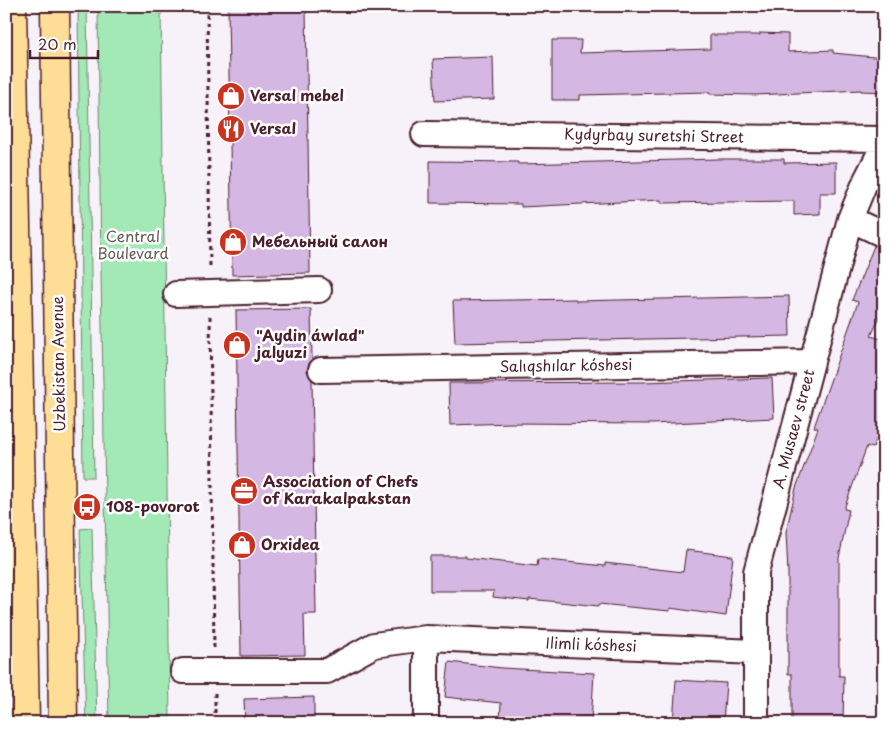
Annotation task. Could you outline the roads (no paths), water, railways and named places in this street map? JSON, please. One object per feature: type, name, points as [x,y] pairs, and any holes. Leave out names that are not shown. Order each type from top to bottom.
[{"type":"main road","points":[[12,6],[10,144],[25,723]]},
{"type":"main road","name":"Uzbekistan Avenue","points":[[55,6],[63,723]]},
{"type":"street","name":"Kydyrbay suretshi Street","points":[[424,134],[884,139]]},
{"type":"street","name":"A. Musaev street","points":[[756,723],[756,572],[850,219],[866,180],[884,145]]},
{"type":"street","points":[[850,219],[884,236]]},
{"type":"street","points":[[176,294],[319,290]]},
{"type":"street","name":"Salıqshılar kóshesi","points":[[321,370],[812,362]]},
{"type":"street","points":[[426,638],[426,723]]},
{"type":"street","name":"Ilimli kóshesi","points":[[182,671],[327,671],[374,645],[426,638],[756,652]]},
{"type":"place","name":"Versal mebel","points":[[231,96]]},
{"type":"place","name":"Versal","points":[[231,129]]},
{"type":"place","name":"Мебельный салон","points":[[233,242]]},
{"type":"place","name":"\"Aydin áwlad\" jalyuzi","points":[[237,345]]},
{"type":"place","name":"Association of Chefs of Karakalpakstan","points":[[244,491]]},
{"type":"place","name":"108-povorot","points":[[87,507]]},
{"type":"place","name":"Orxidea","points":[[242,545]]},
{"type":"park label","name":"Central Boulevard","points":[[133,246]]}]
